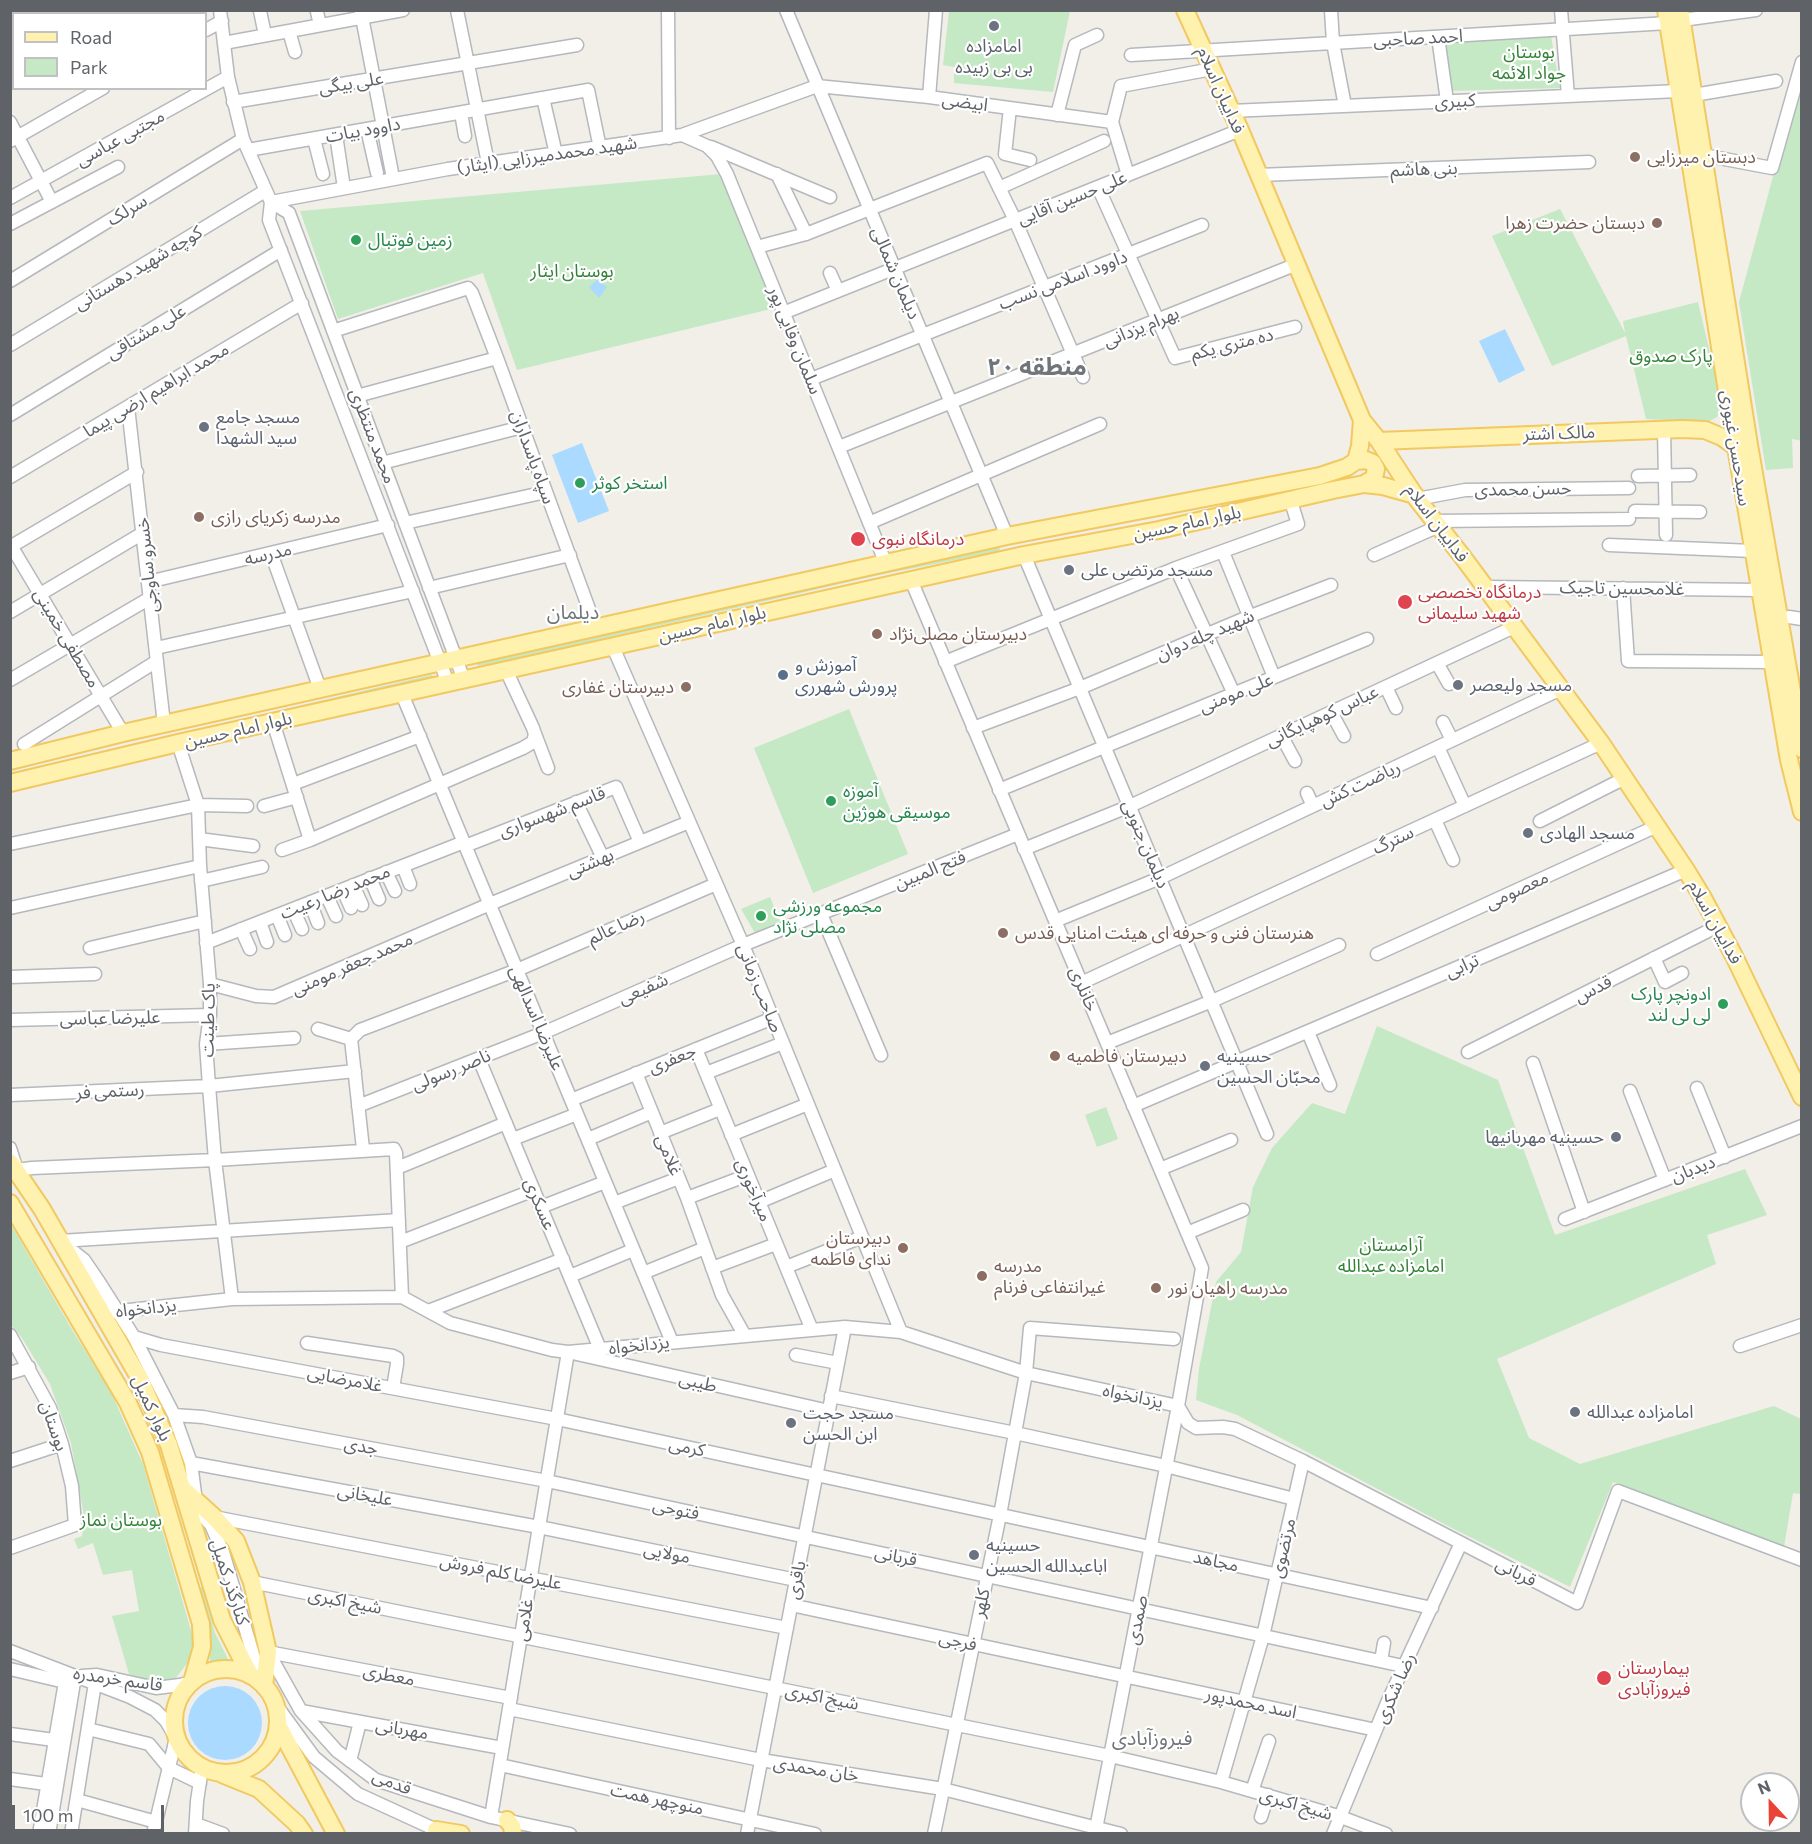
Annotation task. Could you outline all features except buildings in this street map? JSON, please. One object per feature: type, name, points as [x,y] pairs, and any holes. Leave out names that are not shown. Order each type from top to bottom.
[{"type":"main road","name":"فداییان اسلام","points":[[1185,10],[1240,130],[1362,420],[1379,441],[1416,497],[1601,743],[1658,826],[1718,926],[1802,1097]]},
{"type":"main road","name":"سیدحسن غیوری","points":[[1674,16],[1736,447],[1789,760],[1802,812]]},
{"type":"main road","name":"سیدحسن غیوری","points":[[1686,93],[1703,155],[1751,456],[1802,749]]},
{"type":"main road","points":[[1362,420],[1356,461],[1366,460],[1373,463],[1376,469],[1374,478],[1364,484]]},
{"type":"main road","name":"مالک اشتر","points":[[1379,441],[1664,429],[1705,430],[1722,437],[1736,447]]},
{"type":"main road","name":"بلوار امام حسین","points":[[10,761],[123,733],[1007,536],[1320,476],[1347,467],[1356,461]]},
{"type":"main road","name":"بلوار امام حسین","points":[[10,783],[178,743],[1024,555],[1159,530],[1364,484],[1416,497]]},
{"type":"main road","name":"بلوار کمیل","points":[[14,1166],[60,1241],[109,1312],[169,1445],[222,1620],[258,1681]]},
{"type":"main road","name":"بلوار کمیل","points":[[10,1203],[128,1403],[150,1452],[201,1624],[202,1647],[192,1682]]},
{"type":"main road","points":[[183,1489],[236,1541],[252,1582],[268,1652],[258,1681]]},
{"type":"main road","points":[[220,1670],[235,1670],[258,1681],[270,1693],[276,1705],[278,1725],[274,1741],[266,1755],[253,1766],[238,1772],[201,1776],[176,1738],[173,1722],[175,1707],[182,1693],[192,1682],[205,1674],[220,1670]]},
{"type":"main road","points":[[278,1725],[336,1833]]},
{"type":"main road","points":[[222,1773],[259,1789],[304,1833]]},
{"type":"main road","points":[[440,1832],[461,1833]]},
{"type":"street","points":[[224,43],[320,25],[362,14],[403,10]]},
{"type":"street","points":[[458,10],[488,163]]},
{"type":"street","points":[[668,10],[669,138]]},
{"type":"street","name":"دیلمان شمالی","points":[[786,10],[869,209],[899,267],[923,335],[1007,536]]},
{"type":"street","points":[[929,97],[936,10]]},
{"type":"street","points":[[1331,10],[1333,43],[1345,106]]},
{"type":"street","points":[[1561,10],[1568,96]]},
{"type":"street","name":"احمد صاحبی","points":[[1131,55],[1563,30],[1674,16],[1756,10]]},
{"type":"street","points":[[260,11],[265,35]]},
{"type":"street","points":[[317,12],[320,25]]},
{"type":"street","points":[[362,14],[393,178]]},
{"type":"street","points":[[207,29],[221,16]]},
{"type":"street","name":"محمد منتظری","points":[[221,16],[233,102],[246,145],[268,196],[269,219],[426,624],[448,661],[456,681]]},
{"type":"street","points":[[289,31],[295,52]]},
{"type":"street","points":[[1057,115],[1075,45],[1097,35]]},
{"type":"street","points":[[1438,37],[1447,101]]},
{"type":"street","name":"علی بیگی","points":[[233,102],[577,45]]},
{"type":"street","points":[[1703,155],[1772,168],[1802,62]]},
{"type":"street","points":[[1128,175],[1112,122],[1121,86],[1212,69]]},
{"type":"street","name":"مجتبی عباسی","points":[[207,89],[228,77]]},
{"type":"street","points":[[1686,93],[1776,81]]},
{"type":"street","name":"شهید محمدمیرزایی (ایثار)","points":[[268,196],[344,188],[488,163],[669,138],[818,86]]},
{"type":"street","name":"ابیضی","points":[[818,86],[929,97],[1112,122]]},
{"type":"street","points":[[14,139],[100,90]]},
{"type":"street","name":"مجتبی عباسی","points":[[10,198],[205,90]]},
{"type":"street","name":"داوود بیات","points":[[246,145],[314,139],[588,90],[600,148]]},
{"type":"street","name":"کبیری","points":[[1231,111],[1686,93]]},
{"type":"street","points":[[543,98],[555,154]]},
{"type":"street","points":[[1010,108],[1005,154],[1030,160]]},
{"type":"street","points":[[461,113],[465,136]]},
{"type":"street","points":[[10,122],[14,139],[52,202]]},
{"type":"street","points":[[368,129],[377,173]]},
{"type":"street","name":"علی حسین آقایی","points":[[783,313],[1240,130]]},
{"type":"street","points":[[336,135],[344,188]]},
{"type":"street","points":[[682,135],[830,197]]},
{"type":"street","points":[[314,139],[323,174]]},
{"type":"street","points":[[999,188],[1104,141]]},
{"type":"street","name":"سرلک","points":[[10,280],[246,145]]},
{"type":"street","name":"سلمان وفایی پور","points":[[707,146],[717,156],[726,174],[886,564]]},
{"type":"street","name":"بنی هاشم","points":[[1259,175],[1589,162]]},
{"type":"street","points":[[757,247],[806,234],[987,163],[1015,220],[1083,377]]},
{"type":"street","points":[[10,224],[118,167]]},
{"type":"street","points":[[777,174],[806,234]]},
{"type":"street","name":"ده متری یکم","points":[[1098,187],[1175,358],[1295,327]]},
{"type":"street","name":"محمد منتظری","points":[[268,196],[289,213],[441,620],[448,661]]},
{"type":"street","name":"کوچه شهید دهستانی","points":[[10,345],[268,196]]},
{"type":"street","name":"داوود اسلامی نسب","points":[[811,379],[1202,225]]},
{"type":"street","name":"علی مشتاقی","points":[[10,415],[281,250]]},
{"type":"street","name":"بهرام یزدانی","points":[[839,447],[1297,264]]},
{"type":"street","points":[[830,273],[838,291]]},
{"type":"street","name":"سپاه پاسداران","points":[[333,332],[468,288],[472,292],[596,628]]},
{"type":"street","name":"محمد ابراهیم ارضی پیما","points":[[10,477],[302,303]]},
{"type":"street","points":[[357,396],[497,358]]},
{"type":"street","name":"خسرو ساوجی","points":[[128,407],[164,724]]},
{"type":"street","points":[[870,523],[1100,424]]},
{"type":"street","points":[[382,463],[522,427]]},
{"type":"street","points":[[1664,429],[1666,535]]},
{"type":"street","points":[[11,546],[137,472]]},
{"type":"street","points":[[1638,476],[1690,475]]},
{"type":"street","name":"حسن محمدی","points":[[1416,497],[1465,490],[1629,488]]},
{"type":"street","points":[[405,523],[546,492]]},
{"type":"street","points":[[945,662],[1176,568],[1298,524],[1293,508]]},
{"type":"street","points":[[1374,555],[1437,524],[1700,512]]},
{"type":"street","name":"مدرسه","points":[[148,582],[388,525]]},
{"type":"street","points":[[10,612],[143,533]]},
{"type":"street","points":[[1609,545],[1753,551]]},
{"type":"street","name":"مصطفی خمینی","points":[[11,546],[123,733]]},
{"type":"street","points":[[271,553],[320,689]]},
{"type":"street","points":[[429,588],[570,555]]},
{"type":"street","name":"دیلمان جنوبی","points":[[1024,555],[1268,1134]]},
{"type":"street","points":[[1225,557],[1274,677]]},
{"type":"street","points":[[1176,568],[1234,694]]},
{"type":"street","name":"خانلری","points":[[911,580],[1202,1268],[1178,1406]]},
{"type":"street","name":"شهید چله دوان","points":[[973,728],[1080,688],[1248,617],[1331,585]]},
{"type":"street","name":"غلامحسین تاجیک","points":[[1485,587],[1760,590]]},
{"type":"street","points":[[1623,588],[1628,660],[1772,662]]},
{"type":"street","points":[[24,744],[173,644],[413,591]]},
{"type":"street","points":[[10,680],[150,598]]},
{"type":"street","points":[[426,624],[441,620]]},
{"type":"street","name":"عباس کوهپایگانی","points":[[1024,849],[1130,806],[1514,627]]},
{"type":"street","name":"علی مومنی","points":[[999,790],[1367,639]]},
{"type":"street","name":"صاحب زمانی","points":[[613,646],[743,945],[901,1332]]},
{"type":"street","points":[[1437,663],[1449,684]]},
{"type":"street","points":[[506,670],[548,768]]},
{"type":"street","points":[[1386,687],[1396,708]]},
{"type":"street","name":"ریاضت کش","points":[[1055,921],[1160,878],[1561,689]]},
{"type":"street","name":"علیرضا اسدالهی","points":[[402,694],[672,1342]]},
{"type":"street","points":[[1331,712],[1344,736]]},
{"type":"street","points":[[273,722],[310,840]]},
{"type":"street","points":[[1443,722],[1452,740]]},
{"type":"street","points":[[1281,735],[1295,761]]},
{"type":"street","points":[[293,784],[420,736]]},
{"type":"street","points":[[282,850],[523,748],[534,738]]},
{"type":"street","name":"پاک طینت","points":[[178,743],[198,805],[201,881],[210,984],[210,1015],[206,1044],[215,1160],[232,1299]]},
{"type":"street","name":"سترگ","points":[[1081,983],[1185,937],[1601,743]]},
{"type":"street","points":[[1438,747],[1465,806]]},
{"type":"street","points":[[1540,821],[1625,778]]},
{"type":"street","name":"قاسم شهسواری","points":[[464,844],[616,787],[640,842]]},
{"type":"street","points":[[1307,793],[1313,806]]},
{"type":"street","points":[[264,806],[297,797]]},
{"type":"street","points":[[576,802],[603,858]]},
{"type":"street","points":[[10,844],[198,805],[248,806]]},
{"type":"street","points":[[1435,820],[1453,860]]},
{"type":"street","name":"بهشتی","points":[[490,904],[689,822]]},
{"type":"street","name":"معصومی","points":[[1377,954],[1658,826]]},
{"type":"street","name":"فتح المبین","points":[[743,945],[1018,834]]},
{"type":"street","points":[[199,839],[253,846]]},
{"type":"street","name":"محمد رضا رعیت","points":[[207,943],[386,872],[464,844]]},
{"type":"street","points":[[10,908],[200,866]]},
{"type":"street","points":[[403,866],[410,884]]},
{"type":"street","points":[[201,881],[262,867]]},
{"type":"street","name":"ترابی","points":[[1133,1106],[1686,870]]},
{"type":"street","points":[[386,872],[395,891]]},
{"type":"street","points":[[370,879],[380,899]]},
{"type":"street","name":"رضا عالم","points":[[351,1039],[360,1030],[517,970],[716,884]]},
{"type":"street","points":[[348,887],[357,906]]},
{"type":"street","points":[[327,896],[336,916]]},
{"type":"street","points":[[310,902],[318,923]]},
{"type":"street","name":"محمد جعفر مومنی","points":[[210,984],[256,996],[274,997],[490,904]]},
{"type":"street","points":[[293,909],[302,929]]},
{"type":"street","points":[[821,914],[881,1055]]},
{"type":"street","points":[[277,915],[285,936]]},
{"type":"street","points":[[90,948],[205,921]]},
{"type":"street","points":[[260,922],[267,942]]},
{"type":"street","name":"قدس","points":[[1468,1052],[1718,926]]},
{"type":"street","points":[[241,930],[250,949]]},
{"type":"street","name":"شفیعی","points":[[543,1033],[743,945]]},
{"type":"street","points":[[1107,1043],[1339,945]]},
{"type":"street","points":[[1654,958],[1665,982],[1682,973]]},
{"type":"street","points":[[10,976],[95,974]]},
{"type":"street","name":"علیرضا عباسی","points":[[10,1020],[210,1015]]},
{"type":"street","name":"جعفری","points":[[571,1100],[772,1018]]},
{"type":"street","points":[[318,1029],[351,1039],[363,1149]]},
{"type":"street","points":[[1308,1032],[1330,1085]]},
{"type":"street","name":"ناصر رسولی","points":[[358,1106],[543,1033]]},
{"type":"street","points":[[206,1044],[294,1038]]},
{"type":"street","points":[[706,1073],[783,1043]]},
{"type":"street","name":"میرآخوری","points":[[696,1049],[812,1330]]},
{"type":"street","name":"عسکری","points":[[479,1059],[600,1349]]},
{"type":"street","points":[[1533,1063],[1584,1212]]},
{"type":"street","name":"رستمی فر","points":[[10,1095],[209,1086],[355,1071]]},
{"type":"street","name":"غلامی","points":[[636,1073],[687,1198],[722,1294],[745,1336]]},
{"type":"street","points":[[1697,1088],[1725,1157]]},
{"type":"street","points":[[1630,1091],[1665,1180]]},
{"type":"street","points":[[731,1135],[808,1104]]},
{"type":"street","points":[[660,1133],[720,1109]]},
{"type":"street","points":[[588,1139],[652,1112]]},
{"type":"street","points":[[513,1139],[577,1114]]},
{"type":"street","points":[[397,1168],[506,1123]]},
{"type":"street","name":"دیدبان","points":[[1565,1219],[1802,1126]]},
{"type":"street","points":[[1160,1169],[1231,1140]]},
{"type":"street","points":[[10,1148],[14,1166],[32,1168],[394,1149],[397,1168],[402,1297]]},
{"type":"street","points":[[759,1202],[834,1170]]},
{"type":"street","points":[[687,1198],[748,1175]]},
{"type":"street","points":[[614,1203],[679,1178]]},
{"type":"street","points":[[541,1208],[605,1182]]},
{"type":"street","points":[[400,1242],[534,1190]]},
{"type":"street","points":[[1187,1233],[1243,1210]]},
{"type":"street","points":[[60,1241],[399,1220]]},
{"type":"street","points":[[786,1267],[862,1237]]},
{"type":"street","points":[[712,1268],[776,1244]]},
{"type":"street","points":[[643,1273],[705,1248]]},
{"type":"street","points":[[570,1276],[633,1250]]},
{"type":"street","points":[[428,1311],[563,1259]]},
{"type":"street","name":"یزدانخواه","points":[[109,1312],[232,1299],[402,1297],[450,1323],[552,1350],[568,1352],[845,1327],[901,1332],[1026,1373],[1178,1406]]},
{"type":"street","points":[[109,1312],[134,1337],[174,1415],[191,1463],[196,1501]]},
{"type":"street","points":[[1740,1346],[1802,1325]]},
{"type":"street","name":"باقری","points":[[747,1833],[845,1327]]},
{"type":"street","name":"کلهر","points":[[934,1833],[1000,1515],[1026,1373],[1030,1328],[1174,1339]]},
{"type":"street","name":"بوستان","points":[[10,1335],[50,1408],[72,1486],[75,1525],[10,1548]]},
{"type":"street","name":"غلامرضایی","points":[[134,1337],[161,1345],[557,1419]]},
{"type":"street","points":[[307,1343],[397,1358],[393,1388]]},
{"type":"street","name":"غلامی","points":[[504,1823],[500,1765],[502,1748],[568,1352]]},
{"type":"street","name":"طیبی","points":[[568,1352],[829,1411]]},
{"type":"street","points":[[796,1355],[838,1364]]},
{"type":"street","points":[[10,1373],[29,1366]]},
{"type":"street","points":[[831,1396],[1166,1466],[1294,1500]]},
{"type":"street","name":"قربانی","points":[[1178,1406],[1188,1423],[1196,1428],[1235,1429],[1304,1461],[1577,1603],[1618,1491],[1802,1560]]},
{"type":"street","name":"صمدی","points":[[1096,1830],[1178,1406]]},
{"type":"street","name":"جدی","points":[[174,1415],[203,1417],[547,1480]]},
{"type":"street","name":"کرمی","points":[[557,1419],[1000,1515]]},
{"type":"street","points":[[10,1461],[62,1444]]},
{"type":"street","name":"مرتضوی","points":[[1221,1782],[1263,1636],[1304,1461]]},
{"type":"street","name":"علیخانی","points":[[191,1463],[539,1527]]},
{"type":"street","name":"فتوحی","points":[[547,1480],[804,1537]]},
{"type":"street","name":"مجاهد","points":[[1000,1515],[1432,1608]]},
{"type":"street","name":"علیرضا کلم فروش","points":[[214,1517],[787,1628]]},
{"type":"street","name":"مولایی","points":[[539,1527],[796,1580]]},
{"type":"street","name":"قربانی","points":[[804,1537],[1403,1666]]},
{"type":"street","name":"رضا شکری","points":[[1333,1833],[1338,1816],[1403,1666],[1461,1544]]},
{"type":"street","name":"شیخ اکبری","points":[[252,1582],[1110,1756],[1221,1782],[1338,1816],[1365,1830],[1386,1833]]},
{"type":"street","name":"فرجی","points":[[791,1605],[1126,1676]]},
{"type":"street","points":[[1381,1662],[1384,1643]]},
{"type":"street","name":"قاسم خرمدره","points":[[10,1651],[70,1679],[97,1675],[156,1688],[192,1682]]},
{"type":"street","name":"معطری","points":[[268,1652],[510,1704]]},
{"type":"street","name":"قدمی","points":[[268,1652],[301,1711],[337,1751],[376,1780],[504,1823],[570,1833]]},
{"type":"street","points":[[10,1669],[95,1683],[130,1697],[154,1710],[166,1721],[176,1738],[154,1828],[77,1800]]},
{"type":"street","name":"اسد محمدپور","points":[[1126,1676],[1376,1730]]},
{"type":"street","points":[[49,1833],[54,1740],[70,1679]]},
{"type":"street","points":[[39,1833],[52,1785],[70,1679]]},
{"type":"street","points":[[72,1833],[95,1683]]},
{"type":"street","name":"خان محمدی","points":[[510,1704],[761,1760],[943,1789],[1096,1830],[1121,1833]]},
{"type":"street","points":[[276,1705],[314,1756],[358,1794],[440,1832]]},
{"type":"street","name":"مهربانی","points":[[301,1711],[502,1748]]},
{"type":"street","points":[[350,1761],[360,1722]]},
{"type":"street","points":[[88,1729],[149,1744],[168,1768],[201,1776],[195,1829],[223,1833]]},
{"type":"street","points":[[10,1734],[54,1740]]},
{"type":"street","points":[[1252,1791],[1269,1741]]},
{"type":"street","name":"منوچهر همت","points":[[500,1765],[815,1833]]},
{"type":"street","points":[[10,1779],[52,1785]]},
{"type":"street","points":[[1261,1817],[1268,1796]]},
{"type":"green space","points":[[949,11],[1070,11],[1053,92],[954,83],[954,67],[943,65]]},
{"type":"green space","name":"بوستان جواد الائمه","points":[[1551,36],[1560,88],[1448,91],[1442,42]]},
{"type":"green space","points":[[1801,73],[1802,441],[1792,439],[1793,468],[1766,470],[1739,302]]},
{"type":"green space","name":"بوستان ایثار","points":[[722,174],[775,308],[517,370],[483,273],[338,319],[300,211]]},
{"type":"green space","name":"پارک صدوق","points":[[1560,209],[1625,333],[1623,321],[1698,302],[1723,408],[1717,417],[1708,422],[1646,419],[1626,336],[1552,366],[1492,236]]},
{"type":"green space","points":[[999,547],[1000,551],[879,575],[501,662],[478,666],[477,664],[913,563]]},
{"type":"green space","points":[[431,675],[434,677],[11,777],[10,773]]},
{"type":"green space","name":"آموزه موسیقی هوژین","points":[[849,709],[908,854],[813,893],[754,748]]},
{"type":"green space","name":"مجموعه ورزشی مصلی نژاد","points":[[770,897],[780,922],[755,933],[741,909]]},
{"type":"green space","name":"آرامستان امامزاده عبدالله","points":[[1377,1026],[1498,1080],[1555,1235],[1745,1169],[1767,1215],[1707,1235],[1716,1264],[1497,1359],[1529,1438],[1580,1464],[1774,1406],[1801,1419],[1801,1494],[1793,1493],[1784,1547],[1613,1482],[1570,1587],[1237,1415],[1196,1400],[1199,1369],[1216,1282],[1241,1252],[1253,1187],[1272,1148],[1312,1103],[1345,1114]]},
{"type":"green space","points":[[1106,1107],[1118,1139],[1097,1147],[1085,1115]]},
{"type":"green space","name":"بوستان نماز","points":[[10,1223],[110,1390],[143,1464],[194,1641],[188,1662],[175,1679],[158,1685],[129,1674],[112,1616],[139,1611],[132,1570],[103,1575],[93,1543],[78,1549],[74,1539],[82,1536],[84,1516],[71,1443],[50,1384],[22,1338],[11,1325]]},
{"type":"green space","points":[[202,1587],[215,1633],[228,1659],[210,1662],[199,1588]]},
{"type":"water","points":[[597,280],[607,287],[599,298],[589,287]]},
{"type":"water","points":[[1505,329],[1525,370],[1499,383],[1479,341]]},
{"type":"water","name":"استخر کوثر","points":[[582,443],[609,511],[578,523],[552,455]]},
{"type":"water","points":[[218,1686],[232,1686],[246,1692],[256,1702],[262,1716],[262,1730],[256,1744],[246,1754],[232,1760],[218,1760],[204,1754],[194,1744],[188,1730],[188,1716],[194,1702],[204,1692]]},
{"type":"place","name":"امامزاده بی بی زبیده","points":[[994,26]]},
{"type":"place","name":"دبستان میرزایی","points":[[1635,157]]},
{"type":"place","name":"دبستان حضرت زهرا","points":[[1657,223]]},
{"type":"place","name":"زمین فوتبال","points":[[356,240]]},
{"type":"place","name":"مسجد جامع سید الشهدا","points":[[204,427]]},
{"type":"place","name":"استخر کوثر","points":[[580,483]]},
{"type":"place","name":"مدرسه زکریای رازی","points":[[199,517]]},
{"type":"place","name":"درمانگاه نبوی","points":[[858,539]]},
{"type":"place","name":"مسجد مرتضی علی","points":[[1069,570]]},
{"type":"place","name":"درمانگاه تخصصی شهید سلیمانی","points":[[1405,602]]},
{"type":"place","name":"دبیرستان مصلی‌نژاد","points":[[877,634]]},
{"type":"place","name":"آموزش و پرورش شهرری","points":[[783,675]]},
{"type":"place","name":"مسجد ولیعصر","points":[[1458,685]]},
{"type":"place","name":"دبیرستان غفاری","points":[[686,687]]},
{"type":"place","name":"آموزه موسیقی هوژین","points":[[831,801]]},
{"type":"place","name":"مسجد الهادی","points":[[1528,833]]},
{"type":"place","name":"مجموعه ورزشی مصلی نژاد","points":[[761,916]]},
{"type":"place","name":"هنرستان فنی و حرفه ای هیئت امنایی قدس","points":[[1003,933]]},
{"type":"place","name":"ادونچر پارک لی لی لند","points":[[1723,1004]]},
{"type":"place","name":"دبیرستان فاطمیه","points":[[1055,1056]]},
{"type":"place","name":"حسینیه محبّان الحسین","points":[[1205,1066]]},
{"type":"place","name":"حسینیه مهربانیها","points":[[1616,1137]]},
{"type":"place","name":"دبیرستان ندای فاطمه","points":[[903,1248]]},
{"type":"place","name":"مدرسه غیرانتفاعی فرنام","points":[[982,1276]]},
{"type":"place","name":"مدرسه راهیان نور","points":[[1156,1288]]},
{"type":"place","name":"امامزاده عبدالله","points":[[1575,1412]]},
{"type":"place","name":"مسجد حجت ابن الحسن","points":[[791,1423]]},
{"type":"place","name":"حسینیه اباعبدالله الحسین","points":[[974,1555]]},
{"type":"place","name":"بیمارستان فیروزآبادی","points":[[1604,1678]]},
{"type":"district","name":"منطقه ۲۰","points":[[1037,367]]},
{"type":"district","name":"دیلمان","points":[[573,612]]},
{"type":"district","name":"فیروزآبادی","points":[[1152,1738]]}]
